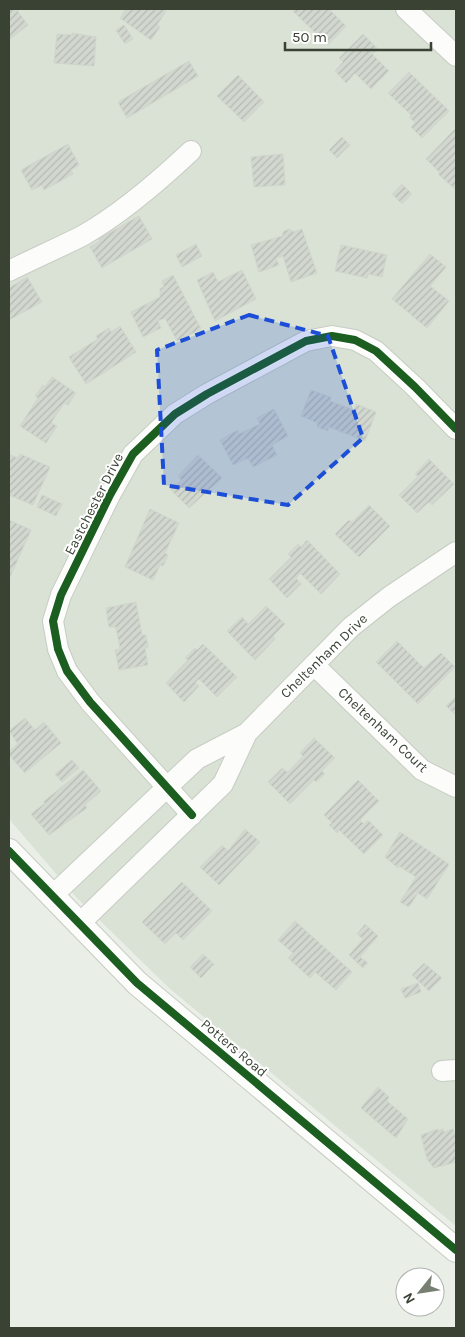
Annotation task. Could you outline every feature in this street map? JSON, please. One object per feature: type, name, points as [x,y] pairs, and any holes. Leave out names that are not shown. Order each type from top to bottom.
[{"type":"street","points":[[406,9],[454,50]]},
{"type":"street","points":[[9,271],[90,231],[161,179],[191,151]]},
{"type":"street","name":"Eastchester Drive","points":[[192,815],[90,702],[68,671],[58,649],[54,621],[61,595],[110,495],[133,454],[175,414],[206,394],[306,341],[332,336],[355,340],[376,351],[415,386],[456,429]]},
{"type":"street","name":"Cheltenham Drive","points":[[51,897],[197,758],[247,733],[351,627],[389,597],[456,552]]},
{"type":"street","name":"Cheltenham Court","points":[[314,665],[422,770],[456,787]]},
{"type":"street","name":"Cheltenham Drive","points":[[78,925],[223,784],[247,733]]},
{"type":"street","name":"Potters Road","points":[[9,851],[78,925],[137,983],[456,1250]]},
{"type":"highlighted area","points":[[249,315],[328,336],[363,438],[288,505],[164,485],[157,350]]},
{"type":"shaded area","points":[[9,9],[456,9],[456,1226],[169,988],[77,898],[9,819]]},
{"type":"building","points":[[9,9],[19,9],[18,12],[28,25],[9,40]]},
{"type":"building","points":[[126,9],[162,9],[166,11],[157,25],[160,27],[151,40],[120,18]]},
{"type":"building","points":[[295,9],[329,9],[346,26],[328,45],[293,11]]},
{"type":"building","points":[[124,25],[133,39],[125,44],[116,30]]},
{"type":"building","points":[[72,33],[96,37],[94,66],[54,63],[57,34],[72,35]]},
{"type":"building","points":[[363,34],[378,49],[372,54],[389,71],[371,89],[355,73],[346,83],[335,71],[343,62],[339,58]]},
{"type":"building","points":[[189,61],[198,76],[127,118],[118,102]]},
{"type":"building","points":[[409,72],[449,111],[422,138],[411,127],[415,123],[409,117],[411,115],[388,93]]},
{"type":"building","points":[[238,75],[264,102],[244,122],[217,96]]},
{"type":"building","points":[[456,128],[456,190],[438,174],[440,173],[426,159]]},
{"type":"building","points":[[342,137],[350,145],[337,158],[329,150]]},
{"type":"building","points":[[68,144],[79,165],[71,170],[73,174],[44,190],[42,185],[32,190],[21,170]]},
{"type":"building","points":[[283,154],[285,185],[254,187],[251,157]]},
{"type":"building","points":[[402,184],[412,194],[402,204],[392,194]]},
{"type":"building","points":[[139,216],[152,239],[102,268],[90,247],[100,241],[99,239]]},
{"type":"building","points":[[290,229],[294,232],[302,229],[317,273],[291,282],[283,256],[276,258],[279,265],[259,272],[251,245],[282,236],[284,231]]},
{"type":"building","points":[[196,244],[202,256],[182,267],[176,255]]},
{"type":"building","points":[[341,245],[387,255],[382,277],[368,274],[367,278],[335,271]]},
{"type":"building","points":[[430,254],[446,267],[430,286],[449,301],[427,328],[392,299]]},
{"type":"building","points":[[242,270],[256,299],[215,321],[197,280],[213,272],[218,282]]},
{"type":"building","points":[[173,275],[201,329],[177,341],[165,318],[158,321],[161,328],[143,337],[131,312],[160,297],[160,289],[164,286],[162,281]]},
{"type":"building","points":[[27,277],[42,302],[9,320],[9,288]]},
{"type":"building","points":[[120,326],[136,352],[86,384],[69,357],[98,339],[96,336],[109,328],[111,332]]},
{"type":"building","points":[[52,377],[76,393],[68,405],[64,403],[51,423],[57,426],[46,443],[20,426],[38,398],[35,396]]},
{"type":"building","points":[[311,390],[331,397],[330,401],[354,410],[356,404],[376,412],[365,441],[329,427],[328,431],[317,427],[318,423],[301,416]]},
{"type":"building","points":[[274,409],[288,436],[272,445],[277,455],[253,467],[248,458],[233,465],[220,440],[238,430],[239,434],[260,424],[257,418]]},
{"type":"building","points":[[20,454],[50,467],[33,505],[9,495],[9,458],[10,455],[18,458]]},
{"type":"building","points":[[198,455],[222,478],[189,508],[171,490],[181,480],[178,476]]},
{"type":"building","points":[[429,459],[454,484],[432,505],[429,502],[417,513],[399,495],[418,476],[415,474]]},
{"type":"building","points":[[42,495],[62,504],[56,516],[37,507]]},
{"type":"building","points":[[369,505],[390,526],[359,557],[335,534],[349,520],[352,522]]},
{"type":"building","points":[[150,509],[179,523],[165,553],[168,555],[163,566],[160,565],[153,580],[125,567]]},
{"type":"building","points":[[9,520],[31,530],[9,579]]},
{"type":"building","points":[[307,540],[340,574],[321,594],[300,573],[296,578],[301,584],[287,598],[269,579],[291,557],[288,554],[298,544],[301,547]]},
{"type":"building","points":[[136,602],[142,635],[146,635],[148,647],[145,648],[148,665],[119,670],[115,650],[120,649],[116,627],[109,627],[106,608]]},
{"type":"building","points":[[266,606],[285,624],[273,636],[275,639],[255,660],[227,631],[242,617],[248,624]]},
{"type":"building","points":[[397,641],[424,668],[441,653],[455,667],[418,704],[376,662]]},
{"type":"building","points":[[203,644],[237,677],[217,697],[199,679],[195,683],[199,686],[184,702],[166,683],[188,660],[185,658],[195,648],[197,650]]},
{"type":"building","points":[[456,696],[456,715],[446,706]]},
{"type":"building","points":[[25,718],[35,730],[44,722],[61,743],[25,773],[9,755],[9,751],[18,744],[9,731]]},
{"type":"building","points":[[314,738],[335,758],[322,771],[325,774],[316,782],[314,780],[290,804],[268,782],[282,768],[287,772],[289,771],[303,756],[300,753]]},
{"type":"building","points":[[72,760],[79,768],[62,782],[55,774]]},
{"type":"building","points":[[83,770],[101,791],[85,805],[87,808],[49,835],[31,814]]},
{"type":"building","points":[[358,780],[379,801],[360,820],[364,824],[368,820],[383,835],[364,854],[339,830],[337,833],[329,825],[332,823],[324,815]]},
{"type":"building","points":[[245,829],[260,842],[219,885],[200,867],[222,845],[228,851]]},
{"type":"building","points":[[400,832],[449,864],[427,899],[418,893],[409,907],[400,902],[416,877],[399,866],[398,868],[385,857]]},
{"type":"building","points":[[182,882],[212,911],[183,940],[176,933],[165,944],[142,922]]},
{"type":"building","points":[[295,921],[352,972],[336,990],[315,972],[310,978],[288,958],[293,953],[278,940]]},
{"type":"building","points":[[365,924],[378,936],[360,957],[368,963],[363,968],[349,955],[363,939],[357,934]]},
{"type":"building","points":[[203,954],[214,964],[201,978],[190,967]]},
{"type":"building","points":[[424,963],[442,978],[429,991],[412,975]]},
{"type":"building","points":[[418,983],[421,992],[405,998],[401,989]]},
{"type":"building","points":[[378,1087],[389,1097],[387,1101],[408,1119],[396,1138],[361,1108]]},
{"type":"building","points":[[438,1129],[438,1131],[443,1129],[444,1132],[453,1129],[456,1138],[456,1162],[434,1168],[427,1159],[421,1135]]},
{"type":"cycle path","points":[[192,815],[90,702],[67,671],[58,649],[53,621],[61,595],[110,495],[133,454],[175,414],[207,394],[306,341],[332,336],[355,340],[376,351],[456,429]]},
{"type":"cycle path","points":[[9,851],[137,983],[456,1250]]}]
